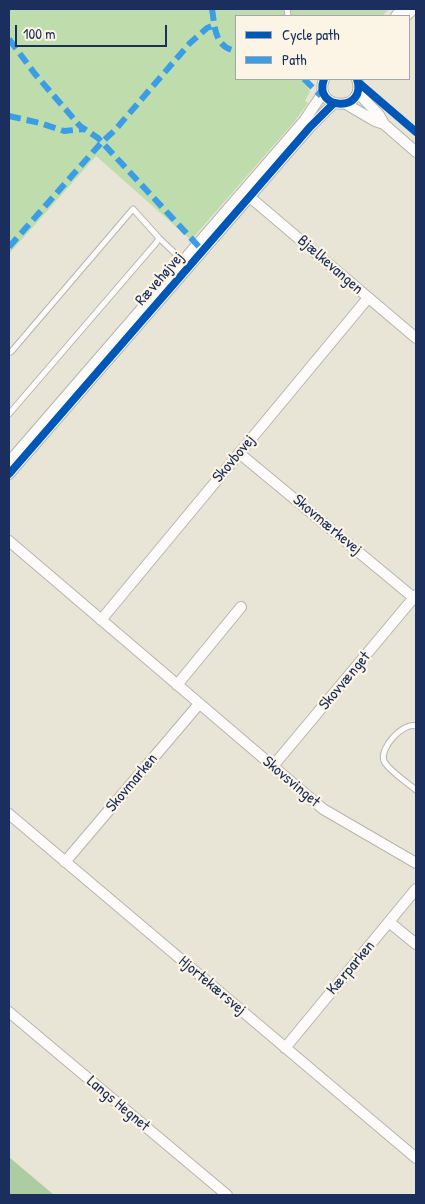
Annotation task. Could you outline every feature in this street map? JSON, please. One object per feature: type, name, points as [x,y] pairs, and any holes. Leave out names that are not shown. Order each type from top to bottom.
[{"type":"street","points":[[323,80],[323,93],[334,104],[346,104],[375,121],[384,124]]},
{"type":"street","points":[[346,104],[358,93],[358,80]]},
{"type":"street","name":"Rævehøjvej","points":[[9,474],[247,194],[304,121],[323,93]]},
{"type":"street","points":[[358,93],[379,115],[384,124],[416,152]]},
{"type":"street","name":"Rævehøjvej","points":[[9,462],[183,261],[334,104]]},
{"type":"street","name":"Bjælkevangen","points":[[247,194],[416,338]]},
{"type":"street","name":"Skovbovej","points":[[101,620],[368,298]]},
{"type":"street","name":"Skovmærkevej","points":[[239,453],[415,596]]},
{"type":"street","name":"Skovsvinget","points":[[9,541],[199,704],[334,816],[416,863]]},
{"type":"street","name":"Skovvænget","points":[[273,766],[415,596]]},
{"type":"street","points":[[177,685],[241,607]]},
{"type":"street","name":"Skovmarken","points":[[65,862],[199,704]]},
{"type":"street","name":"Hjortekærsvej","points":[[9,814],[416,1158]]},
{"type":"street","name":"Kærparken","points":[[285,1048],[416,889]]},
{"type":"street","points":[[389,922],[416,944]]},
{"type":"street","name":"Langs Hegnet","points":[[9,1012],[227,1195]]},
{"type":"lane","points":[[9,352],[11,352],[134,210],[183,261]]},
{"type":"lane","points":[[9,414],[159,238]]},
{"type":"lane","points":[[416,726],[408,725],[401,729],[385,749],[383,756],[388,766],[416,790]]},
{"type":"green space","points":[[9,9],[389,9],[383,15],[235,15],[235,80],[303,80],[310,91],[305,101],[308,103],[294,122],[191,240],[96,156],[9,254]]},
{"type":"green space","points":[[9,1157],[54,1195],[9,1195]]},
{"type":"marked path","points":[[212,9],[215,29],[220,41],[229,49],[235,51]]},
{"type":"marked path","points":[[9,247],[101,143],[115,130],[190,43],[207,28],[215,25]]},
{"type":"marked path","points":[[9,39],[35,74],[80,126],[98,138],[203,251]]},
{"type":"marked path","points":[[305,80],[321,96]]},
{"type":"marked path","points":[[9,116],[64,131],[84,129]]},
{"type":"cycle path","points":[[324,80],[322,90],[326,97],[332,102],[340,104],[355,98],[358,90],[357,80]]},
{"type":"cycle path","points":[[359,83],[416,132]]},
{"type":"cycle path","points":[[9,474],[310,127],[334,103]]}]
